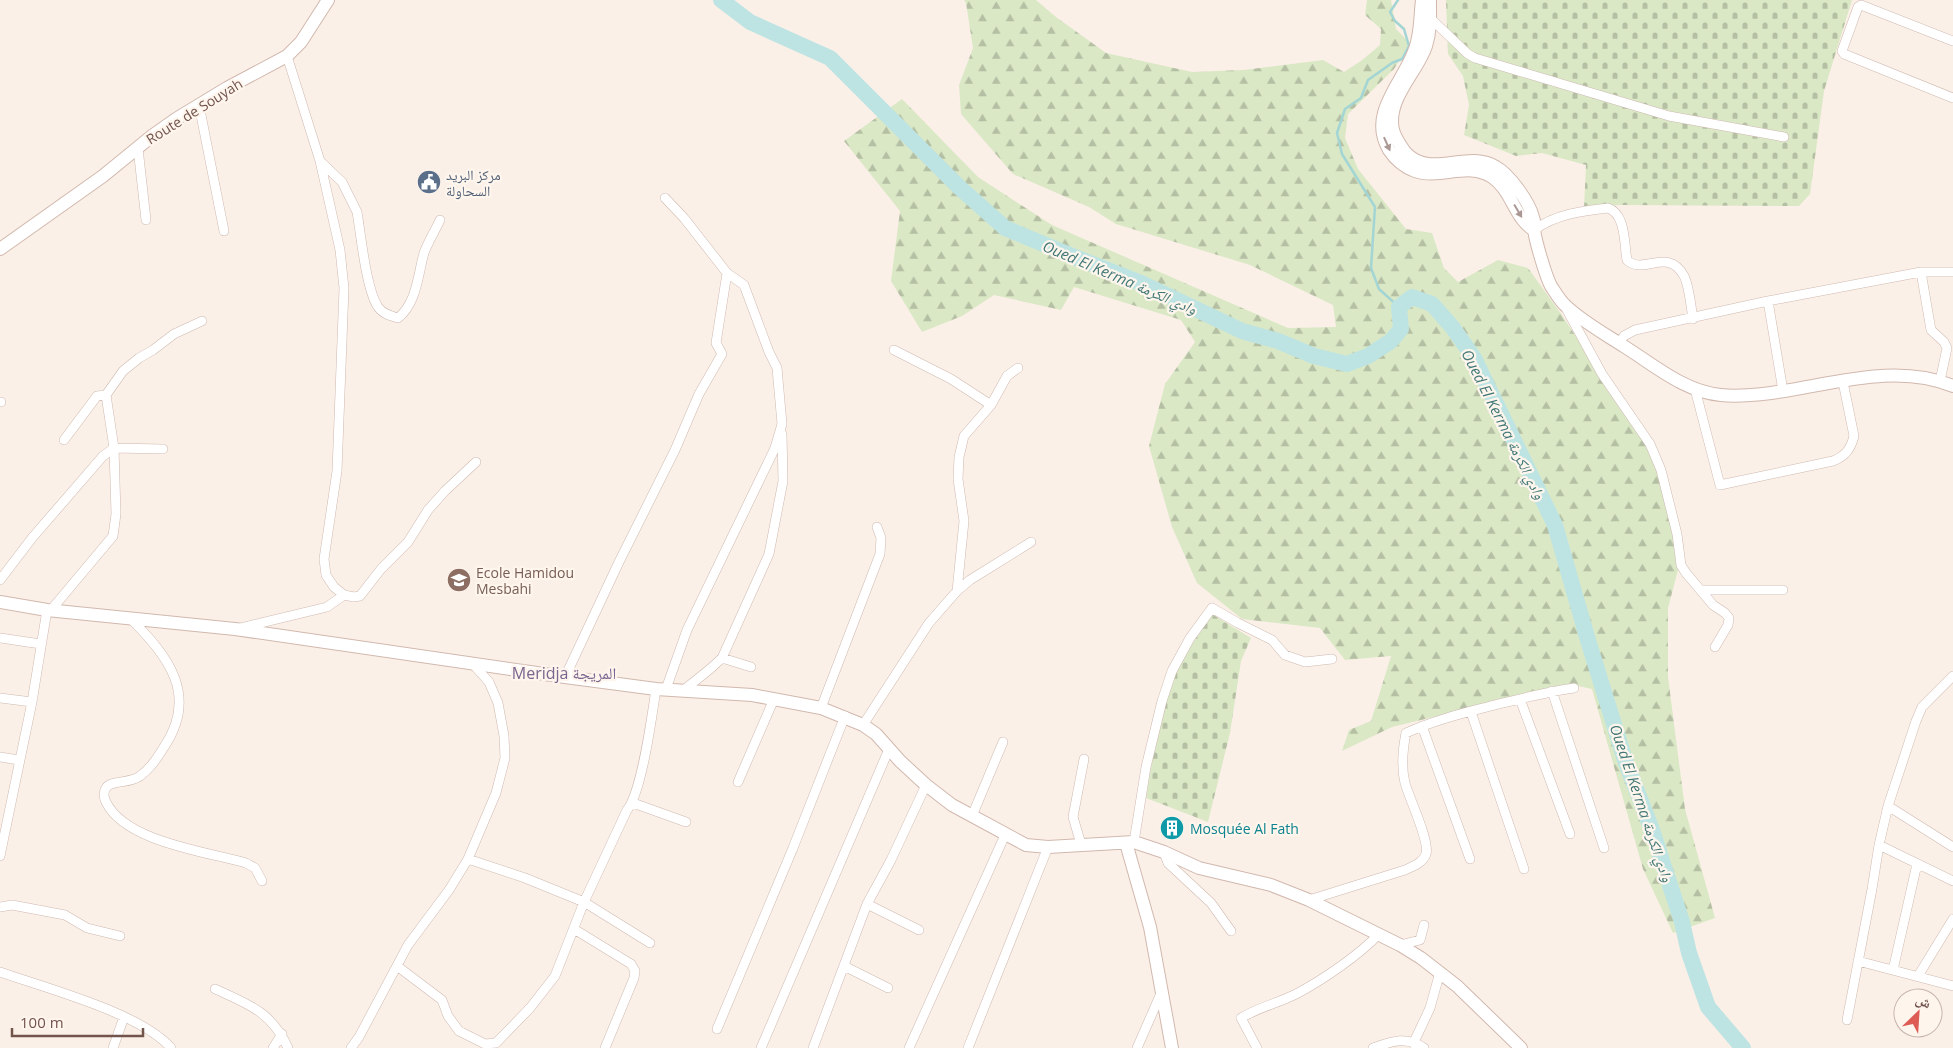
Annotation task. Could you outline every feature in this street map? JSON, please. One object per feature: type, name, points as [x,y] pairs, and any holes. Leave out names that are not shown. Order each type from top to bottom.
[{"type":"street","name":"Route de Souyah","points":[[0,249],[103,176],[152,136],[199,105],[287,56],[301,42],[328,0]]},
{"type":"street","points":[[1430,0],[1424,9],[1426,47],[1397,100],[1392,114],[1393,130],[1398,144],[1408,155],[1421,163],[1436,165],[1468,160],[1483,162],[1496,167],[1516,187],[1533,215],[1534,230],[1550,284],[1564,305],[1602,374],[1650,444],[1661,470],[1677,534],[1682,565],[1686,573],[1702,590],[1713,606],[1725,613],[1729,618],[1728,625],[1715,647]]},
{"type":"street","points":[[1873,8],[1878,0]]},
{"type":"street","points":[[1953,41],[1861,4],[1858,7],[1843,52],[1953,98]]},
{"type":"street","points":[[1424,9],[1468,54],[1475,58],[1669,116],[1784,137]]},
{"type":"street","points":[[287,56],[320,161],[340,250],[344,288],[337,471],[324,558],[326,575],[334,587],[344,595],[360,596],[380,569],[408,542],[428,510],[476,462]]},
{"type":"street","points":[[199,105],[224,231]]},
{"type":"street","points":[[138,148],[146,220]]},
{"type":"street","points":[[320,161],[342,182],[352,200],[357,212],[371,291],[379,308],[388,316],[398,318],[406,312],[412,298],[424,252],[440,220]]},
{"type":"street","points":[[665,198],[684,218],[727,273],[744,285],[769,352],[777,368],[782,424],[783,481],[769,554],[722,658],[685,689]]},
{"type":"street","points":[[1534,230],[1545,222],[1572,212],[1612,209],[1620,217],[1626,254],[1630,263],[1638,265],[1665,261],[1672,263],[1684,276],[1693,318]]},
{"type":"street","points":[[1619,343],[1624,336],[1635,330],[1921,272],[1953,272]]},
{"type":"street","points":[[1921,272],[1931,330],[1944,342],[1947,348],[1940,380]]},
{"type":"street","points":[[565,677],[619,562],[675,450],[699,394],[722,354],[716,343],[727,273]]},
{"type":"street","points":[[1768,302],[1783,391]]},
{"type":"street","points":[[1564,305],[1619,343],[1678,380],[1706,393],[1723,396],[1755,395],[1880,376],[1904,375],[1940,380],[1953,386]]},
{"type":"street","points":[[1,851],[49,610],[113,536],[116,514],[114,448],[106,395],[122,371],[174,334],[202,321]]},
{"type":"street","points":[[894,350],[951,379],[991,405]]},
{"type":"street","points":[[957,592],[964,521],[958,479],[959,457],[964,436],[991,405],[1007,376],[1018,368]]},
{"type":"street","points":[[1696,389],[1720,485],[1834,461],[1840,458],[1852,444],[1854,436],[1844,382]]},
{"type":"street","points":[[64,440],[97,396],[106,395]]},
{"type":"street","points":[[397,966],[442,1000],[448,1016],[459,1031],[485,1044],[496,1043],[530,1008],[555,976],[584,902],[627,810],[632,804],[640,779],[661,689],[687,630],[775,448],[782,424]]},
{"type":"street","points":[[0,580],[61,503],[103,456],[114,448],[163,449]]},
{"type":"street","points":[[821,708],[880,554],[881,538],[877,527]]},
{"type":"street","points":[[863,725],[929,622],[970,580],[1031,542]]},
{"type":"street","points":[[1702,590],[1783,590]]},
{"type":"street","points":[[235,629],[327,607],[344,595]]},
{"type":"street","points":[[0,602],[49,610],[235,629],[565,677],[661,689],[685,689],[752,695],[821,708],[845,716],[863,725],[876,734],[926,785],[952,805],[1026,845],[1048,847],[1130,842],[1164,852],[1199,868],[1271,885],[1309,900],[1379,934],[1421,958],[1457,986],[1522,1048]]},
{"type":"street","points":[[1172,1048],[1150,927],[1130,842],[1162,700],[1172,671],[1190,638],[1212,608],[1238,624],[1272,640],[1285,655],[1305,662],[1332,659]]},
{"type":"street","points":[[129,618],[161,652],[179,689],[181,707],[177,723],[168,742],[152,766],[139,777],[128,782],[111,783],[106,786],[104,799],[109,808],[123,821],[150,838],[246,863],[255,868],[262,881]]},
{"type":"street","points":[[0,638],[41,644]]},
{"type":"street","points":[[722,658],[751,667]]},
{"type":"street","points":[[351,1048],[359,1037],[408,945],[449,890],[468,859],[496,793],[505,758],[504,736],[498,703],[489,682],[472,663]]},
{"type":"street","points":[[1847,1020],[1879,845],[1888,806],[1922,707],[1953,676]]},
{"type":"street","points":[[1309,900],[1405,870],[1420,863],[1426,854],[1425,840],[1404,781],[1403,748],[1406,733],[1422,726],[1471,712],[1552,691],[1574,688]]},
{"type":"street","points":[[1552,691],[1604,848]]},
{"type":"street","points":[[0,698],[32,702]]},
{"type":"street","points":[[738,782],[774,699]]},
{"type":"street","points":[[1520,699],[1570,834]]},
{"type":"street","points":[[1471,712],[1524,868]]},
{"type":"street","points":[[717,1030],[793,848],[845,716]]},
{"type":"street","points":[[1422,726],[1470,859]]},
{"type":"street","points":[[972,816],[1003,742]]},
{"type":"street","points":[[761,1048],[889,749]]},
{"type":"street","points":[[0,758],[19,760]]},
{"type":"street","points":[[1081,844],[1073,817],[1084,759]]},
{"type":"street","points":[[822,1048],[815,1044],[867,904],[892,860],[926,785]]},
{"type":"street","points":[[0,804],[10,806]]},
{"type":"street","points":[[632,804],[686,822]]},
{"type":"street","points":[[1888,806],[1953,847]]},
{"type":"street","points":[[908,1048],[1005,834]]},
{"type":"street","points":[[1879,845],[1953,881]]},
{"type":"street","points":[[968,1048],[1048,847]]},
{"type":"street","points":[[1164,852],[1168,863],[1211,903],[1231,931]]},
{"type":"street","points":[[468,859],[525,878],[584,902],[650,943]]},
{"type":"street","points":[[1893,970],[1917,864]]},
{"type":"street","points":[[867,904],[919,930]]},
{"type":"street","points":[[0,906],[12,905],[65,915],[87,928],[120,936]]},
{"type":"street","points":[[1918,976],[1953,919]]},
{"type":"street","points":[[1400,945],[1420,940],[1424,926]]},
{"type":"street","points":[[574,929],[631,964],[635,971],[634,978],[605,1048]]},
{"type":"street","points":[[1257,1048],[1241,1018],[1297,993],[1364,950],[1379,934]]},
{"type":"street","points":[[1858,961],[1953,986]]},
{"type":"street","points":[[844,966],[888,988]]},
{"type":"street","points":[[0,972],[104,1008],[145,1027],[171,1048]]},
{"type":"street","points":[[1415,1045],[1430,1008],[1440,972]]},
{"type":"street","points":[[215,989],[254,1007],[269,1017],[282,1034],[288,1048]]},
{"type":"street","points":[[1137,1048],[1162,989]]},
{"type":"street","points":[[113,1048],[124,1017]]},
{"type":"street","points":[[273,1048],[282,1034]]},
{"type":"street","points":[[1373,1048],[1400,1040],[1424,1048]]},
{"type":"green space","points":[[964,0],[1036,0],[1106,53],[1192,72],[1243,70],[1323,60],[1344,72],[1380,45],[1381,29],[1365,15],[1367,0],[1391,0],[1396,29],[1410,43],[1394,69],[1348,114],[1345,138],[1358,169],[1406,229],[1432,233],[1444,268],[1458,282],[1498,260],[1528,268],[1653,452],[1684,547],[1668,608],[1668,677],[1685,809],[1715,918],[1673,933],[1643,869],[1592,689],[1569,684],[1392,727],[1342,751],[1349,730],[1371,721],[1391,656],[1345,660],[1320,628],[1242,619],[1197,583],[1172,527],[1149,446],[1165,384],[1195,342],[1181,320],[1074,287],[1061,310],[994,295],[962,316],[922,332],[891,281],[900,211],[844,141],[902,99],[978,177],[1052,225],[1288,328],[1336,327],[1333,305],[1250,265],[1116,224],[1089,207],[1013,174],[961,114],[959,85],[973,48]]},
{"type":"green space","points":[[1446,0],[1852,0],[1824,91],[1810,194],[1799,206],[1619,205],[1584,208],[1586,165],[1542,153],[1516,156],[1464,135],[1469,105],[1463,76],[1448,54]]},
{"type":"green space","points":[[1212,614],[1251,638],[1241,661],[1230,733],[1208,822],[1146,798],[1157,735],[1170,689],[1184,659]]},
{"type":"waterway","name":"Oued El Kerma وادي الكرمة","points":[[721,0],[750,22],[830,58],[959,187],[1005,228],[1141,283],[1242,331],[1278,341],[1314,356],[1347,364],[1368,356],[1391,341],[1401,329],[1399,307],[1412,297],[1432,304],[1453,328],[1474,358],[1555,525],[1625,760],[1652,830],[1682,922],[1689,953],[1708,1007],[1743,1048]]},
{"type":"waterway","points":[[1398,0],[1390,12],[1395,21],[1404,29],[1409,46],[1402,59],[1392,63],[1368,80],[1361,98],[1345,109],[1337,133],[1342,154],[1375,207],[1371,268],[1379,289],[1399,307]]},
{"type":"place","name":"مركز البريد السحاولة","points":[[429,182]]},
{"type":"place","name":"Ecole Hamidou Mesbahi","points":[[459,580]]},
{"type":"place","name":"Mosquée Al Fath","points":[[1172,828]]},
{"type":"district","name":"Meridja المريجة","points":[[564,673]]}]
